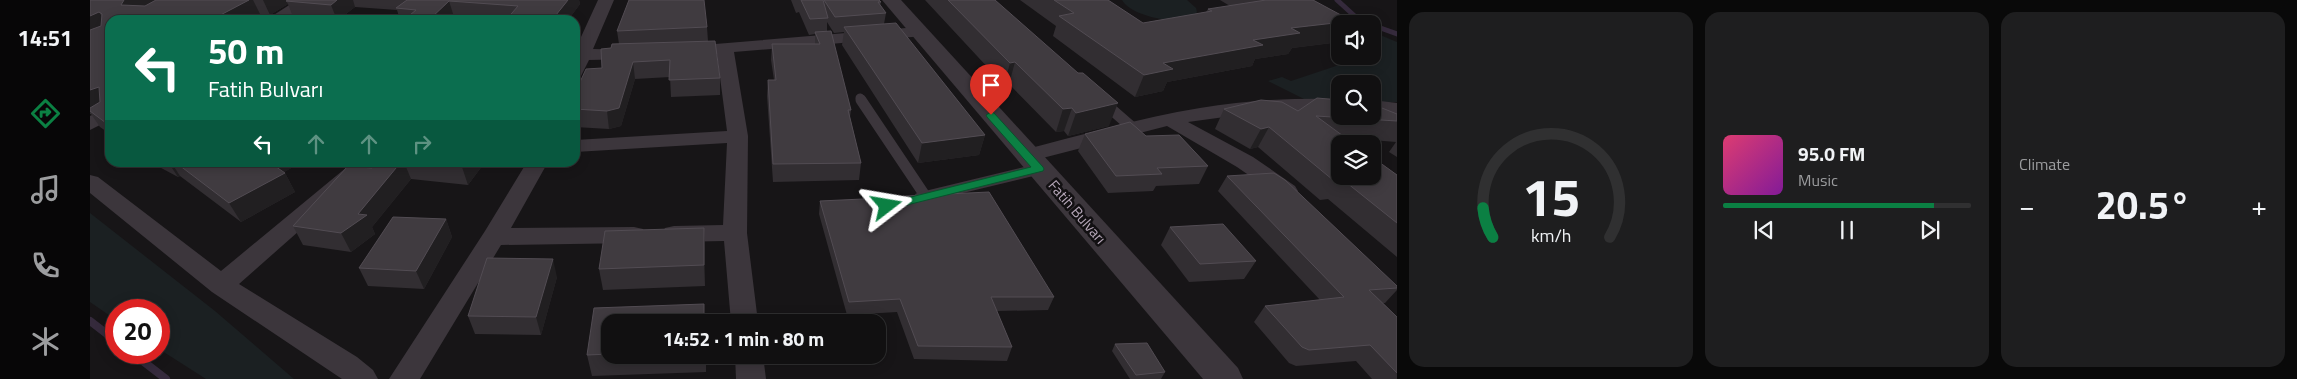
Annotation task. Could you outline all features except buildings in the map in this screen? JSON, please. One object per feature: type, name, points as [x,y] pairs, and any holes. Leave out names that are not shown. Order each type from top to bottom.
[{"type":"street","points":[[282,15],[308,0]]},
{"type":"street","points":[[580,55],[606,0]]},
{"type":"street","name":"Fatih Bulvarı","points":[[890,0],[1225,379]]},
{"type":"street","points":[[667,52],[725,49],[918,32]]},
{"type":"street","points":[[725,49],[738,136],[735,233],[744,314]]},
{"type":"street","points":[[580,61],[648,53]]},
{"type":"street","points":[[1033,162],[1134,129],[1171,120],[1224,110],[1298,104],[1331,105]]},
{"type":"street","points":[[1381,107],[1397,109]]},
{"type":"street","points":[[90,124],[105,115]]},
{"type":"street","points":[[1171,120],[1246,162],[1304,204]]},
{"type":"street","points":[[580,146],[738,136]]},
{"type":"street","points":[[220,285],[361,167]]},
{"type":"street","points":[[404,379],[494,237],[535,167]]},
{"type":"street","points":[[90,182],[220,285],[347,366],[363,379]]},
{"type":"street","points":[[494,237],[735,233]]},
{"type":"street","points":[[750,364],[751,379]]},
{"type":"lane","points":[[1097,97],[1134,129]]},
{"type":"lane","points":[[860,98],[926,197]]},
{"type":"lane","points":[[906,202],[1033,162]]},
{"type":"shaded area","points":[[1122,0],[1187,0],[1196,8],[1197,12],[1190,17],[1170,20],[1136,11],[1127,6]]},
{"type":"shaded area","points":[[1381,35],[1397,42],[1397,102],[1381,102],[1381,75],[1331,75],[1331,100],[1304,99],[1268,81],[1282,77],[1291,81],[1339,65],[1381,65]]},
{"type":"shaded area","points":[[90,213],[215,311],[294,379],[206,379],[170,356],[170,299],[105,299],[105,312],[90,302]]},
{"type":"waterway","points":[[1337,0],[1354,15]]},
{"type":"waterway","points":[[1381,28],[1397,34]]},
{"type":"waterway","points":[[90,321],[105,333]]},
{"type":"waterway","points":[[147,364],[166,379]]},
{"type":"route","points":[[887,206],[1039,169],[991,115]]}]
